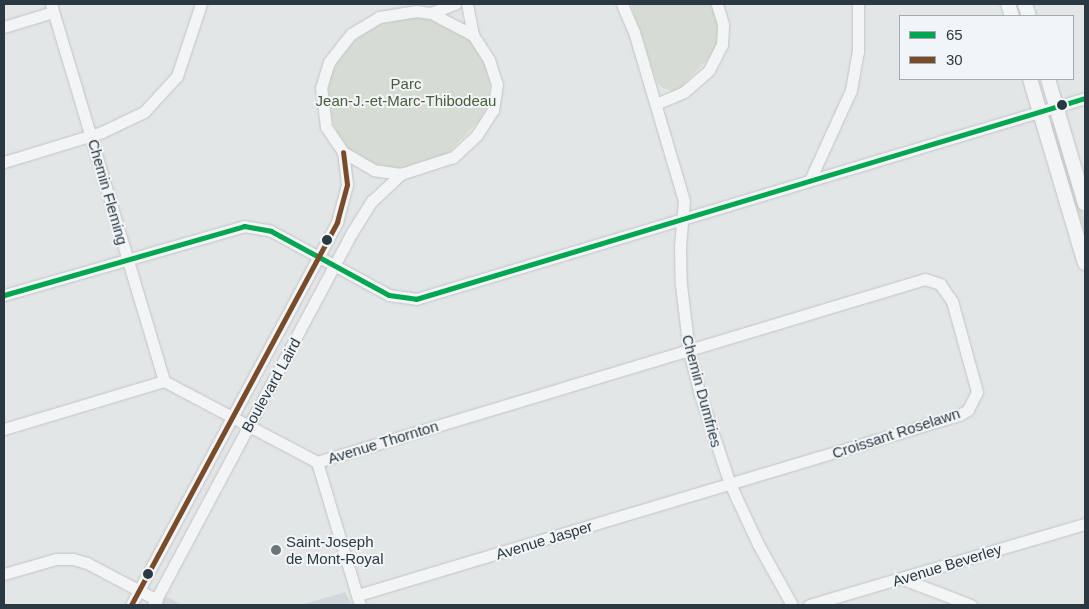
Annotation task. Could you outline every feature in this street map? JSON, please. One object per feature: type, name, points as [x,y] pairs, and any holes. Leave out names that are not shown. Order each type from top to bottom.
[{"type":"street","points":[[4,162],[131,121],[166,91],[177,76],[201,4]]},
{"type":"street","name":"Boulevard Laird","points":[[431,13],[455,4]]},
{"type":"street","name":"Boulevard Laird","points":[[467,4],[473,35],[495,73],[497,85],[493,110],[477,135],[453,157],[401,174],[374,170],[343,152],[326,127],[321,98],[323,76],[335,52],[351,34],[379,17],[404,11],[431,13],[473,35]]},
{"type":"street","name":"Chemin Dumfries","points":[[622,4],[656,104],[684,201],[680,266],[689,351],[730,484],[758,544],[792,605]]},
{"type":"street","points":[[656,104],[684,92],[709,70],[722,45],[723,24],[717,4]]},
{"type":"street","points":[[810,180],[851,90],[858,52],[858,4]]},
{"type":"street","points":[[4,27],[52,8]]},
{"type":"street","name":"Chemin Fleming","points":[[52,8],[164,381]]},
{"type":"street","points":[[1030,80],[1082,241],[1085,263]]},
{"type":"street","points":[[1048,80],[1085,204]]},
{"type":"street","points":[[4,295],[244,226],[271,231],[389,295],[416,299],[1085,98]]},
{"type":"street","name":"Boulevard Laird","points":[[131,605],[318,257],[344,202],[347,184],[343,152]]},
{"type":"street","name":"Boulevard Laird","points":[[155,602],[365,211],[401,174]]},
{"type":"street","name":"Croissant Roselawn","points":[[689,351],[925,279],[940,284],[952,301],[976,382],[975,401],[968,410],[959,415],[730,484]]},
{"type":"street","name":"Avenue Thornton","points":[[164,381],[317,462],[689,351]]},
{"type":"street","points":[[4,430],[164,381]]},
{"type":"street","points":[[317,462],[359,600]]},
{"type":"street","name":"Avenue Jasper","points":[[359,600],[730,484]]},
{"type":"street","name":"Avenue Beverley","points":[[809,605],[903,579],[1085,524]]},
{"type":"street","points":[[4,574],[56,559],[72,558],[139,590],[155,602]]},
{"type":"street","points":[[903,579],[971,605]]},
{"type":"shaded area","points":[[345,592],[352,605],[301,605]]},
{"type":"shaded area","points":[[167,597],[182,605],[153,605],[157,600]]},
{"type":"green space","points":[[631,4],[717,4],[722,45],[681,87],[674,91],[663,88],[657,83]]},
{"type":"green space","name":"Parc Jean-J.-et-Marc-Thibodeau","points":[[431,13],[473,35],[490,75],[489,101],[481,119],[449,152],[401,174],[398,168],[377,165],[343,152],[327,102],[330,77],[342,52],[373,26]]},
{"type":"green space","points":[[1056,122],[1085,221],[1084,230],[1049,124]]},
{"type":"transit line","name":"65","points":[[4,295],[244,226],[271,231],[389,295],[416,299],[1085,98]]},
{"type":"transit line","name":"30","points":[[131,605],[337,222],[347,184],[343,152]]},
{"type":"place","name":"Saint-Joseph de Mont-Royal","points":[[276,550]]}]
